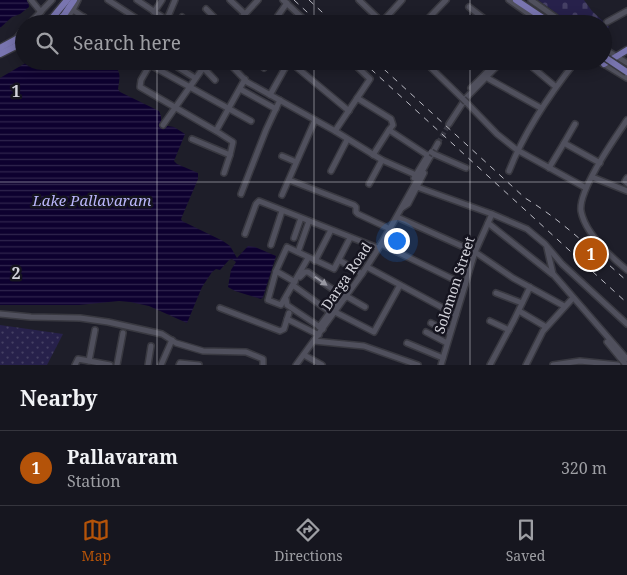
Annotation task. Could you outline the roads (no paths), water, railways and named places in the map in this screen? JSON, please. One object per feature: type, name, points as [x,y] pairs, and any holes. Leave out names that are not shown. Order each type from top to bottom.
[{"type":"main road","points":[[54,15],[67,0]]},
{"type":"main road","points":[[64,15],[76,0]]},
{"type":"main road","points":[[516,0],[538,15]]},
{"type":"main road","points":[[521,0],[543,15]]},
{"type":"main road","points":[[0,48],[15,44]]},
{"type":"main road","points":[[0,54],[15,45]]},
{"type":"main road","points":[[612,58],[627,50]]},
{"type":"main road","points":[[612,61],[627,70]]},
{"type":"street","points":[[31,0],[41,12]]},
{"type":"street","points":[[38,15],[52,0]]},
{"type":"street","points":[[69,15],[76,0]]},
{"type":"street","points":[[108,0],[131,15]]},
{"type":"street","points":[[137,0],[160,15]]},
{"type":"street","points":[[154,12],[162,0]]},
{"type":"street","points":[[169,15],[175,0]]},
{"type":"street","points":[[230,0],[242,15]]},
{"type":"street","points":[[244,15],[258,0]]},
{"type":"street","points":[[359,0],[375,15]]},
{"type":"street","points":[[390,15],[402,0]]},
{"type":"street","points":[[434,15],[446,0]]},
{"type":"street","points":[[509,0],[529,15]]},
{"type":"street","points":[[531,0],[553,15]]},
{"type":"street","points":[[277,15],[285,2],[299,15]]},
{"type":"street","points":[[469,7],[479,15]]},
{"type":"street","points":[[206,9],[212,15]]},
{"type":"street","points":[[73,10],[81,15]]},
{"type":"street","points":[[612,19],[627,11]]},
{"type":"street","points":[[612,54],[627,63]]},
{"type":"street","points":[[612,69],[627,78]]},
{"type":"street","points":[[147,70],[141,80],[140,87],[232,140],[233,144],[224,173]]},
{"type":"street","points":[[162,70],[189,88],[251,121]]},
{"type":"street","points":[[182,70],[195,78]]},
{"type":"street","points":[[162,125],[201,70]]},
{"type":"street","points":[[205,70],[215,80]]},
{"type":"street","points":[[236,70],[245,80],[335,131],[347,140],[382,160],[416,175]]},
{"type":"street","points":[[270,95],[284,70]]},
{"type":"street","points":[[300,70],[349,111]]},
{"type":"street","points":[[335,131],[370,79],[360,70]]},
{"type":"street","points":[[433,70],[497,134],[518,150],[586,188]]},
{"type":"street","points":[[489,70],[464,100],[448,122],[466,98],[494,70]]},
{"type":"street","points":[[454,120],[464,100],[489,79],[496,70]]},
{"type":"street","points":[[536,70],[556,87]]},
{"type":"street","points":[[509,171],[541,108],[569,70]]},
{"type":"street","points":[[489,79],[541,108]]},
{"type":"street","points":[[216,131],[245,80]]},
{"type":"street","points":[[240,89],[276,109]]},
{"type":"street","points":[[357,98],[391,119],[393,125],[373,155]]},
{"type":"street","points":[[242,194],[280,100]]},
{"type":"street","points":[[282,195],[315,120]]},
{"type":"street","points":[[627,120],[586,188],[581,211],[590,233],[627,270]]},
{"type":"street","points":[[549,168],[575,124]]},
{"type":"street","points":[[389,130],[431,153],[466,168]]},
{"type":"street","points":[[192,139],[230,155]]},
{"type":"street","points":[[331,171],[347,140]]},
{"type":"street","points":[[564,143],[600,163]]},
{"type":"street","name":"Darga Road","points":[[296,365],[319,335],[321,328],[332,312],[367,267],[437,144],[431,153]]},
{"type":"street","points":[[402,208],[403,198],[431,153]]},
{"type":"street","points":[[402,208],[408,204],[417,187],[431,153]]},
{"type":"street","points":[[282,156],[296,162]]},
{"type":"street","points":[[369,184],[382,160]]},
{"type":"street","points":[[592,177],[627,191]]},
{"type":"street","points":[[627,178],[625,181],[627,183]]},
{"type":"street","points":[[288,180],[354,205],[358,214],[390,229]]},
{"type":"street","points":[[417,187],[492,214],[527,229],[545,244],[562,264],[627,324]]},
{"type":"street","points":[[245,234],[259,201],[350,238],[380,246],[465,285]]},
{"type":"street","points":[[271,245],[282,211]]},
{"type":"street","name":"Solomon Street","points":[[441,365],[474,252],[492,214]]},
{"type":"street","points":[[397,217],[474,252],[564,306]]},
{"type":"street","points":[[294,238],[300,218]]},
{"type":"street","points":[[298,252],[309,221]]},
{"type":"street","points":[[488,222],[553,274],[626,358]]},
{"type":"street","points":[[316,261],[330,230]]},
{"type":"street","points":[[350,238],[334,269],[287,247],[276,271],[268,300],[281,305],[294,284],[304,273],[308,272],[344,297],[365,307]]},
{"type":"street","points":[[545,244],[553,274]]},
{"type":"street","points":[[308,258],[286,300],[287,305],[321,328]]},
{"type":"street","points":[[339,260],[362,274]]},
{"type":"street","points":[[367,267],[456,315]]},
{"type":"street","points":[[276,271],[332,312],[374,332],[400,285]]},
{"type":"street","points":[[490,365],[530,287]]},
{"type":"street","points":[[570,292],[572,299],[626,365]]},
{"type":"street","points":[[496,293],[522,303]]},
{"type":"street","points":[[526,365],[546,326],[572,299]]},
{"type":"street","points":[[220,308],[280,331],[284,329],[289,313]]},
{"type":"street","points":[[519,311],[546,326]]},
{"type":"street","points":[[0,314],[32,318],[89,320],[124,325],[162,334],[172,340],[203,351],[246,352],[261,357],[264,360],[263,365]]},
{"type":"street","points":[[287,320],[319,335]]},
{"type":"street","points":[[490,321],[509,330]]},
{"type":"street","points":[[431,323],[450,333]]},
{"type":"street","points":[[88,362],[95,330]]},
{"type":"street","points":[[426,332],[447,343]]},
{"type":"street","points":[[118,365],[123,333]]},
{"type":"street","points":[[161,365],[172,340]]},
{"type":"street","points":[[314,341],[364,346],[418,365]]},
{"type":"street","points":[[406,343],[443,358]]},
{"type":"street","points":[[148,365],[151,346]]},
{"type":"street","points":[[304,355],[322,365]]},
{"type":"street","points":[[75,365],[78,359],[110,365]]},
{"type":"street","points":[[553,365],[580,361],[618,365]]},
{"type":"street","points":[[179,365],[180,363],[199,365]]},
{"type":"water","points":[[0,0],[28,0],[29,7],[12,17],[0,28]]},
{"type":"water","name":"Lake Pallavaram","points":[[15,69],[118,70],[120,77],[118,89],[120,92],[159,111],[161,125],[174,127],[185,134],[174,161],[198,173],[198,179],[181,219],[182,221],[223,241],[230,246],[237,258],[248,246],[276,256],[263,297],[261,299],[228,287],[231,270],[236,262],[232,259],[220,270],[216,269],[212,272],[202,287],[187,323],[149,306],[130,302],[119,301],[79,305],[0,305],[0,78]]},
{"type":"tunnel","points":[[438,143],[449,124]]},
{"type":"railway","points":[[294,0],[310,15]]},
{"type":"railway","points":[[309,0],[325,15]]},
{"type":"railway","points":[[372,70],[627,303]]},
{"type":"railway","points":[[385,70],[525,198],[565,227],[627,281]]},
{"type":"place","name":"Pallavaram","points":[[591,254]]}]
